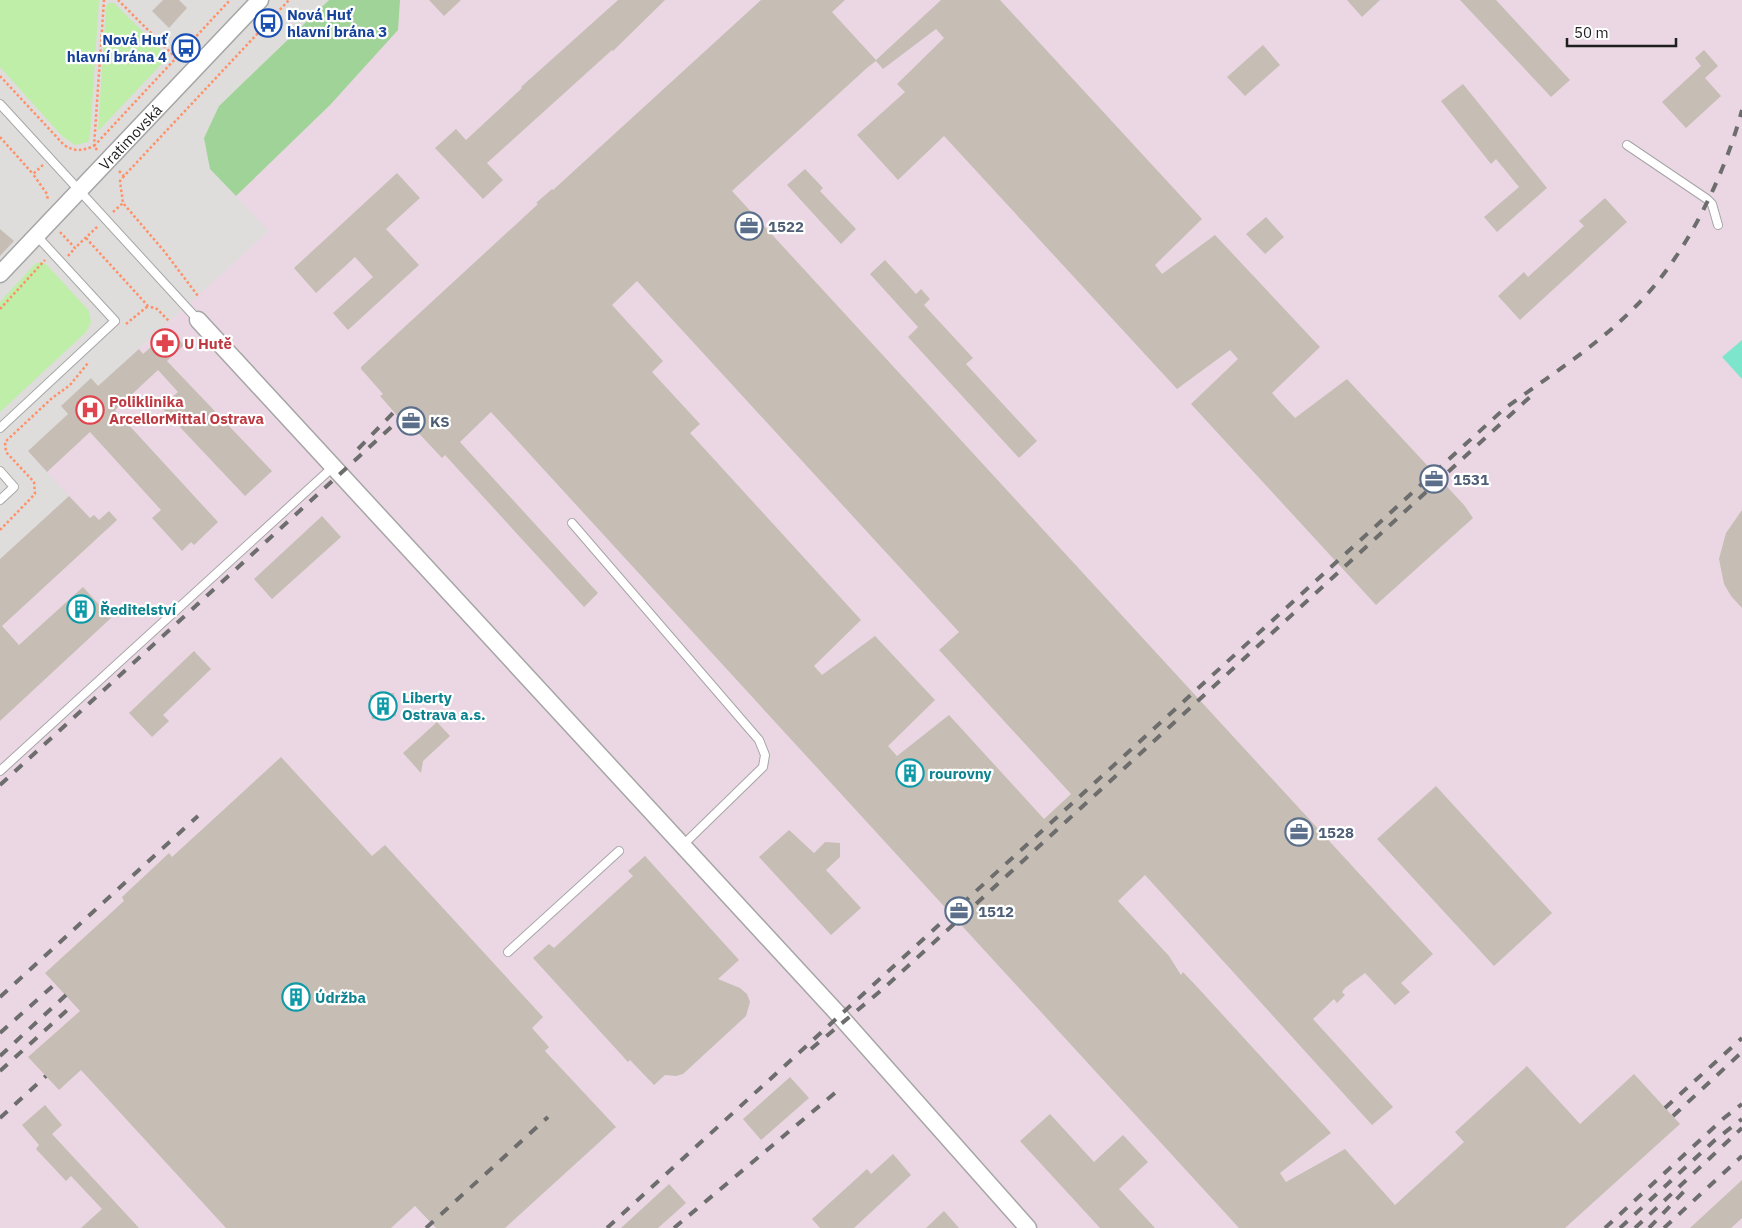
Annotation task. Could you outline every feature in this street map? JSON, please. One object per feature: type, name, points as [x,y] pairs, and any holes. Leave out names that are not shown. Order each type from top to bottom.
[{"type":"street","name":"Vratimovská","points":[[0,274],[78,189],[109,161],[260,0]]},
{"type":"street","points":[[198,320],[683,845],[902,1085],[1028,1228]]},
{"type":"lane","points":[[0,104],[198,320]]},
{"type":"lane","points":[[1628,145],[1708,199],[1712,204],[1718,225]]},
{"type":"lane","points":[[0,428],[115,321],[36,236]]},
{"type":"lane","points":[[0,771],[334,466]]},
{"type":"lane","points":[[0,471],[14,487],[0,500]]},
{"type":"lane","points":[[572,523],[759,740],[765,755],[763,767],[683,845]]},
{"type":"lane","points":[[508,952],[619,852]]},
{"type":"path","points":[[0,76],[64,145],[72,150],[80,151],[94,146],[104,0]]},
{"type":"path","points":[[176,58],[230,0]]},
{"type":"path","points":[[0,137],[34,174]]},
{"type":"path","points":[[124,176],[120,181],[123,203],[164,251],[198,296]]},
{"type":"path","points":[[0,309],[65,237]]},
{"type":"path","points":[[86,238],[148,306],[157,309],[170,322]]},
{"type":"path","points":[[125,325],[148,306]]},
{"type":"shaded area","points":[[0,0],[329,0],[219,106],[210,169],[270,231],[68,414],[69,496],[0,559]]},
{"type":"shaded area","points":[[329,0],[1742,0],[1742,1228],[0,1228],[0,559],[69,496],[28,452],[68,414],[61,406],[91,379],[98,387],[269,231],[210,169],[204,138],[219,106]]},
{"type":"green space","points":[[0,0],[99,0],[88,142],[75,145],[62,136],[0,67]]},
{"type":"green space","points":[[329,0],[400,0],[398,30],[330,105],[236,196],[210,169],[204,138],[219,106]]},
{"type":"green space","points":[[109,3],[114,3],[168,57],[98,131],[106,6]]},
{"type":"green space","points":[[40,262],[46,264],[89,311],[91,322],[86,332],[0,412],[0,302],[35,264]]},
{"type":"green space","points":[[1742,340],[1742,379],[1722,357]]},
{"type":"building","points":[[163,0],[179,0],[187,8],[169,28],[152,11]]},
{"type":"building","points":[[429,0],[461,0],[444,16]]},
{"type":"building","points":[[618,0],[665,0],[613,51],[487,163],[503,180],[483,199],[435,148],[456,129],[466,140],[521,87]]},
{"type":"building","points":[[761,0],[845,0],[832,12],[876,60],[941,0],[1000,0],[1202,219],[1155,265],[1162,274],[1215,235],[1320,347],[1272,393],[1280,402],[1295,418],[1347,379],[1464,505],[1473,518],[1376,605],[1191,404],[1238,359],[1230,350],[1177,389],[944,136],[898,180],[857,135],[905,92],[897,84],[944,38],[936,29],[883,69],[876,61],[868,67],[732,191],[1433,954],[1401,983],[1410,992],[1395,1005],[1365,973],[1345,988],[1342,992],[1345,995],[1337,1003],[1334,999],[1313,1019],[1393,1107],[1372,1125],[1145,875],[1118,901],[1169,956],[1181,975],[1183,972],[1331,1133],[1280,1173],[1286,1182],[1345,1149],[1395,1205],[1464,1142],[1455,1132],[1527,1066],[1580,1124],[1634,1074],[1680,1124],[1565,1228],[1239,1228],[491,412],[460,442],[598,593],[584,607],[445,455],[442,458],[412,426],[409,429],[380,396],[383,394],[361,369],[538,204],[536,203],[553,190]],"holes":[[[637,281],[959,632],[939,650],[1071,794],[1044,819],[949,715],[897,756],[888,746],[935,700],[875,636],[822,675],[814,666],[861,620],[690,433],[700,424],[652,372],[663,361],[612,305]]]},
{"type":"building","points":[[1347,0],[1380,0],[1362,17]]},
{"type":"building","points":[[1460,0],[1496,0],[1570,80],[1551,97]]},
{"type":"building","points":[[1263,45],[1280,65],[1245,96],[1227,77]]},
{"type":"building","points":[[1704,50],[1718,66],[1705,78],[1721,96],[1686,128],[1662,102],[1701,66],[1695,58]]},
{"type":"building","points":[[1463,84],[1547,188],[1497,232],[1484,217],[1519,187],[1496,159],[1491,164],[1441,101]]},
{"type":"building","points":[[805,169],[823,188],[820,191],[856,229],[841,244],[787,185]]},
{"type":"building","points":[[397,173],[420,198],[386,229],[419,265],[348,330],[333,313],[373,277],[355,257],[316,293],[294,268]]},
{"type":"building","points":[[1605,198],[1627,222],[1520,320],[1498,296],[1524,272],[1528,277],[1584,226],[1579,221]]},
{"type":"building","points":[[1266,217],[1284,237],[1265,254],[1246,234]]},
{"type":"building","points":[[0,229],[14,241],[0,256]]},
{"type":"building","points":[[885,260],[916,294],[921,289],[930,299],[924,305],[973,358],[966,364],[1037,441],[1019,458],[908,337],[918,327],[870,274]]},
{"type":"building","points":[[170,330],[184,345],[167,361],[272,471],[245,496],[161,407],[178,392],[158,370],[115,410],[218,522],[194,545],[191,542],[182,551],[152,518],[161,510],[90,432],[47,472],[28,451],[68,414],[61,406],[91,378],[98,386],[139,349],[143,354]]},
{"type":"building","name":"Ředitelství","points":[[69,496],[90,518],[94,515],[99,520],[109,511],[117,520],[2,626],[19,645],[83,587],[111,618],[0,721],[0,559]]},
{"type":"building","points":[[1742,510],[1742,608],[1731,596],[1724,584],[1719,559],[1726,533]]},
{"type":"building","points":[[322,516],[341,537],[272,599],[254,579]]},
{"type":"building","points":[[194,651],[211,669],[163,715],[169,721],[152,737],[129,713]]},
{"type":"building","name":"Liberty Ostrava a.s.","points":[[394,693],[396,716],[372,719],[370,695]]},
{"type":"building","points":[[437,722],[450,736],[423,761],[421,773],[403,753]]},
{"type":"building","name":"Údržba","points":[[281,757],[372,856],[385,845],[543,1017],[532,1028],[549,1047],[545,1051],[616,1127],[505,1228],[436,1228],[415,1206],[391,1228],[226,1228],[81,1070],[59,1090],[28,1057],[80,1011],[45,973],[124,901],[122,897],[169,853],[172,857]]},
{"type":"building","points":[[1436,786],[1552,913],[1494,966],[1377,839]]},
{"type":"building","points":[[789,830],[814,853],[825,842],[840,843],[840,857],[826,870],[861,908],[831,935],[759,857]]},
{"type":"building","points":[[645,856],[739,960],[718,979],[740,988],[747,994],[750,1002],[746,1016],[683,1074],[676,1076],[665,1075],[654,1085],[630,1060],[628,1062],[533,958],[549,944],[554,948],[633,876],[628,871]]},
{"type":"building","points":[[790,1077],[809,1098],[761,1140],[743,1119]]},
{"type":"building","points":[[45,1105],[62,1125],[52,1134],[139,1228],[81,1228],[102,1209],[71,1176],[66,1181],[36,1149],[39,1145],[22,1125]]},
{"type":"building","points":[[1050,1114],[1094,1162],[1123,1135],[1148,1162],[1119,1189],[1155,1228],[1100,1228],[1020,1141]]},
{"type":"building","points":[[893,1154],[911,1175],[854,1228],[820,1228],[812,1219],[867,1169],[871,1174]]},
{"type":"building","points":[[1742,1180],[1742,1218],[1731,1228],[1690,1228]]},
{"type":"building","points":[[669,1184],[686,1203],[658,1228],[621,1228]]},
{"type":"building","points":[[944,1211],[959,1228],[926,1228]]},
{"type":"railway","points":[[607,1228],[1504,409],[1589,347],[1621,321],[1654,286],[1687,240],[1714,188],[1725,162],[1742,110]]},
{"type":"railway","points":[[811,1049],[884,988],[1531,396]]},
{"type":"railway","points":[[358,449],[394,412]]},
{"type":"railway","points":[[0,785],[400,419]]},
{"type":"railway","points":[[0,997],[198,816]]},
{"type":"railway","points":[[0,1033],[55,984]]},
{"type":"railway","points":[[0,1056],[66,995]]},
{"type":"railway","points":[[0,1071],[74,1004]]},
{"type":"railway","points":[[1665,1108],[1742,1038]]},
{"type":"railway","points":[[1673,1116],[1742,1052]]},
{"type":"railway","points":[[0,1118],[46,1076]]},
{"type":"railway","points":[[674,1228],[842,1087]]},
{"type":"railway","points":[[1605,1228],[1724,1118],[1742,1104]]},
{"type":"railway","points":[[426,1228],[548,1117]]},
{"type":"railway","points":[[1620,1228],[1715,1140],[1742,1119]]},
{"type":"railway","points":[[1635,1228],[1742,1128]]},
{"type":"railway","points":[[1664,1228],[1742,1156]]},
{"type":"railway","points":[[1649,1228],[1690,1185]]},
{"type":"place","name":"Nová Huť hlavní brána 3","points":[[268,23]]},
{"type":"place","name":"Nová Huť hlavní brána 4","points":[[186,48]]},
{"type":"place","name":"1522","points":[[749,226]]},
{"type":"place","name":"U Hutě","points":[[165,343]]},
{"type":"place","name":"Poliklinika ArcellorMittal Ostrava","points":[[90,410]]},
{"type":"place","name":"KS","points":[[411,421]]},
{"type":"place","name":"1531","points":[[1434,479]]},
{"type":"place","name":"Ředitelství","points":[[81,609]]},
{"type":"place","name":"Liberty Ostrava a.s.","points":[[383,706]]},
{"type":"place","name":"rourovny","points":[[910,773]]},
{"type":"place","name":"1528","points":[[1299,832]]},
{"type":"place","name":"1512","points":[[959,911]]},
{"type":"place","name":"Údržba","points":[[296,997]]}]
